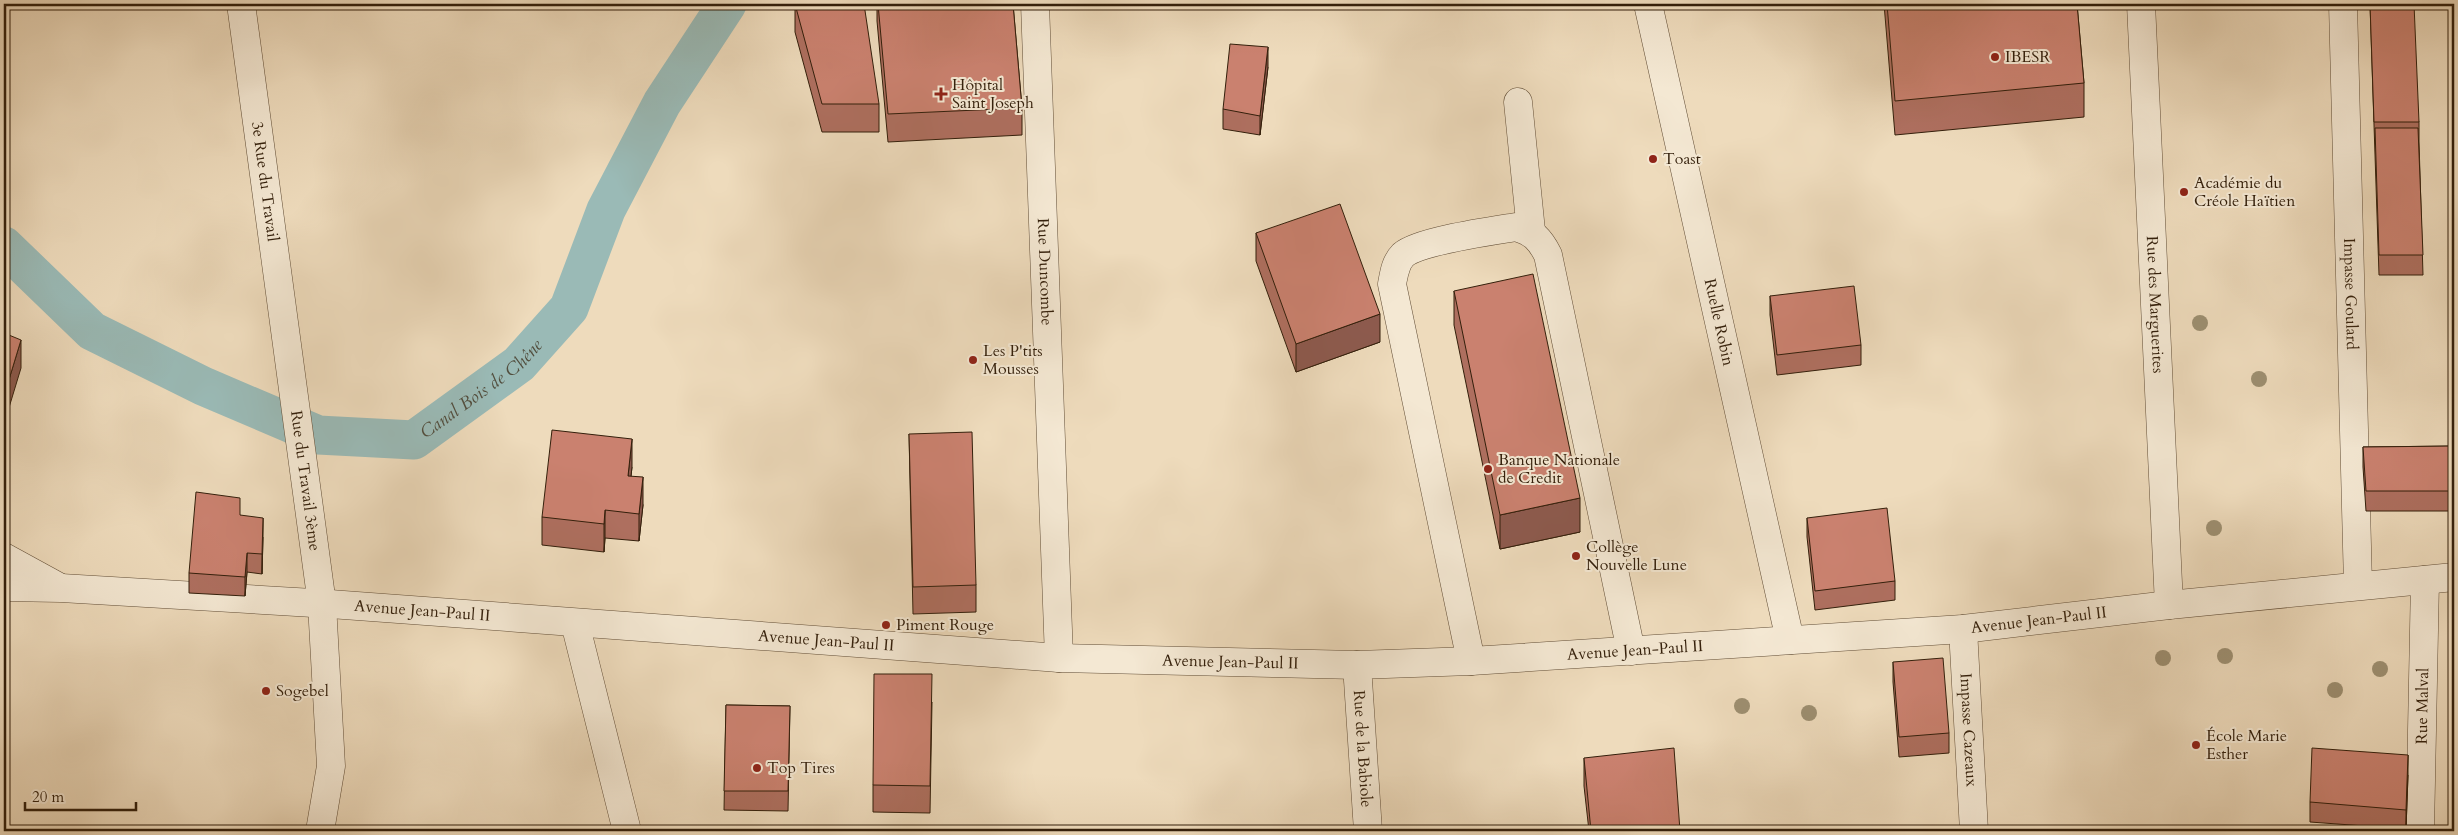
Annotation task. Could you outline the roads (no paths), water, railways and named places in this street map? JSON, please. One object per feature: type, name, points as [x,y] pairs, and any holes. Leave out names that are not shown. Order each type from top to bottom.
[{"type":"street","name":"3e Rue du Travail","points":[[241,4],[289,357]]},
{"type":"street","name":"Rue Duncombe","points":[[1036,4],[1059,658]]},
{"type":"street","name":"Ruelle Robin","points":[[1648,4],[1790,640]]},
{"type":"street","name":"Rue des Marguerites","points":[[2141,4],[2169,605]]},
{"type":"street","name":"Impasse Goulard","points":[[2343,4],[2358,585]]},
{"type":"street","points":[[1518,102],[1531,231]]},
{"type":"street","points":[[1471,661],[1392,284],[1395,268],[1403,255],[1420,246],[1516,227],[1531,231],[1542,242],[1548,255],[1631,651]]},
{"type":"street","name":"Rue du Travail 3ème","points":[[289,357],[322,604],[331,766],[320,831]]},
{"type":"street","points":[[4,557],[61,588]]},
{"type":"street","name":"Avenue Jean-Paul II","points":[[4,587],[61,588],[322,604],[1059,658],[1357,665],[1471,661],[1963,629],[2169,605],[2454,577]]},
{"type":"street","name":"Rue Malval","points":[[2420,831],[2425,580]]},
{"type":"street","points":[[575,623],[627,831]]},
{"type":"street","name":"Impasse Cazeaux","points":[[1963,629],[1974,831]]},
{"type":"street","name":"Rue de la Babiole","points":[[1357,665],[1368,831]]},
{"type":"waterway","name":"Canal Bois de Chêne","points":[[4,246],[92,331],[203,386],[318,435],[414,440],[519,364],[569,308],[606,210],[662,103],[727,4]]},
{"type":"place","name":"IBESR","points":[[1995,57]]},
{"type":"place","name":"Hôpital Saint Joseph","points":[[941,94]]},
{"type":"place","name":"Toast","points":[[1653,159]]},
{"type":"place","name":"Académie du Créole Haïtien","points":[[2184,192]]},
{"type":"place","name":"Les P'tits Mousses","points":[[973,360]]},
{"type":"place","name":"Banque Nationale de Credit","points":[[1488,469]]},
{"type":"place","name":"Collège Nouvelle Lune","points":[[1576,556]]},
{"type":"place","name":"Piment Rouge","points":[[886,625]]},
{"type":"place","name":"Sogebel","points":[[266,691]]},
{"type":"place","name":"École Marie Esther","points":[[2196,745]]},
{"type":"place","name":"Top Tires","points":[[757,768]]}]
